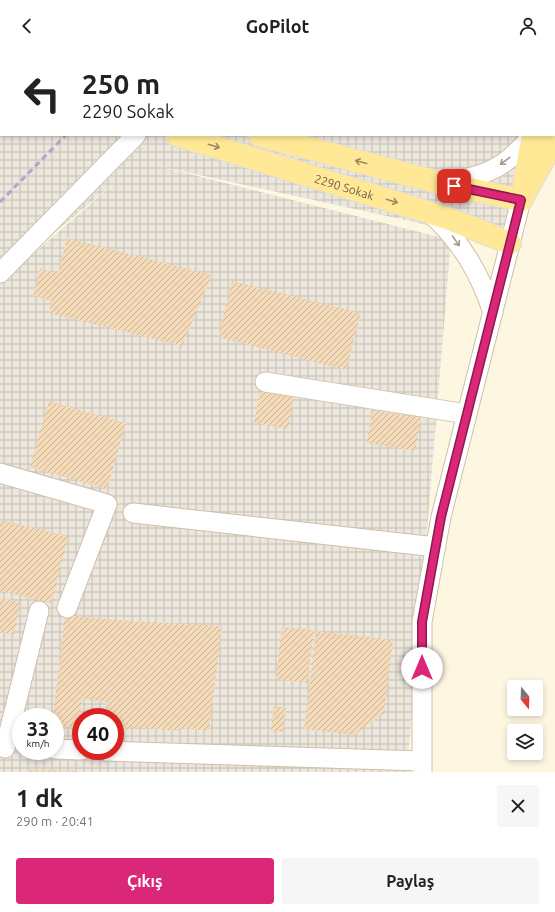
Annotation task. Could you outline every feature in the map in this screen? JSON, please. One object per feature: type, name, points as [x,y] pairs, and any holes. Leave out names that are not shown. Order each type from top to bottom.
[{"type":"main road","name":"2290 Sokak","points":[[180,136],[447,218],[510,243]]},
{"type":"main road","points":[[263,136],[440,183],[521,200]]},
{"type":"main road","points":[[521,200],[533,136]]},
{"type":"main road","points":[[521,200],[555,139]]},
{"type":"street","points":[[0,273],[135,136]]},
{"type":"street","points":[[440,183],[469,178],[490,171],[518,151],[532,136]]},
{"type":"street","points":[[124,752],[422,767],[422,622],[441,517],[521,200]]},
{"type":"street","points":[[430,213],[448,229],[473,264],[493,313]]},
{"type":"street","points":[[266,382],[467,414]]},
{"type":"street","points":[[0,473],[106,504],[67,608]]},
{"type":"street","points":[[133,513],[436,547]]},
{"type":"street","points":[[9,748],[39,611]]},
{"type":"shaded area","points":[[0,136],[537,136],[510,243],[158,166],[451,240],[407,772],[0,772],[0,283],[118,180],[0,278]]},
{"type":"building","points":[[67,238],[212,275],[182,346],[49,313],[52,301],[33,296],[40,269],[58,273]]},
{"type":"building","points":[[232,281],[361,313],[346,370],[218,337]]},
{"type":"building","points":[[260,390],[294,396],[288,429],[254,423]]},
{"type":"building","points":[[49,401],[126,423],[107,489],[30,467]]},
{"type":"building","points":[[372,410],[421,418],[415,451],[367,443]]},
{"type":"building","points":[[0,520],[68,536],[52,603],[0,591]]},
{"type":"building","points":[[0,598],[20,602],[14,635],[0,632]]},
{"type":"building","points":[[65,615],[116,620],[222,626],[209,731],[182,728],[181,731],[131,727],[131,730],[124,729],[124,708],[106,708],[107,702],[82,699],[81,708],[72,708],[72,727],[64,727],[64,708],[54,708]]},
{"type":"building","points":[[282,627],[314,630],[307,683],[276,679]]},
{"type":"building","points":[[316,631],[393,640],[384,713],[354,735],[304,729]]},
{"type":"building","points":[[274,706],[286,708],[283,732],[271,731]]},
{"type":"building","points":[[26,770],[75,771],[75,772],[26,772]]},
{"type":"railway","points":[[0,202],[65,136]]},
{"type":"route","points":[[422,668],[422,622],[441,517],[521,200],[454,186]]}]
